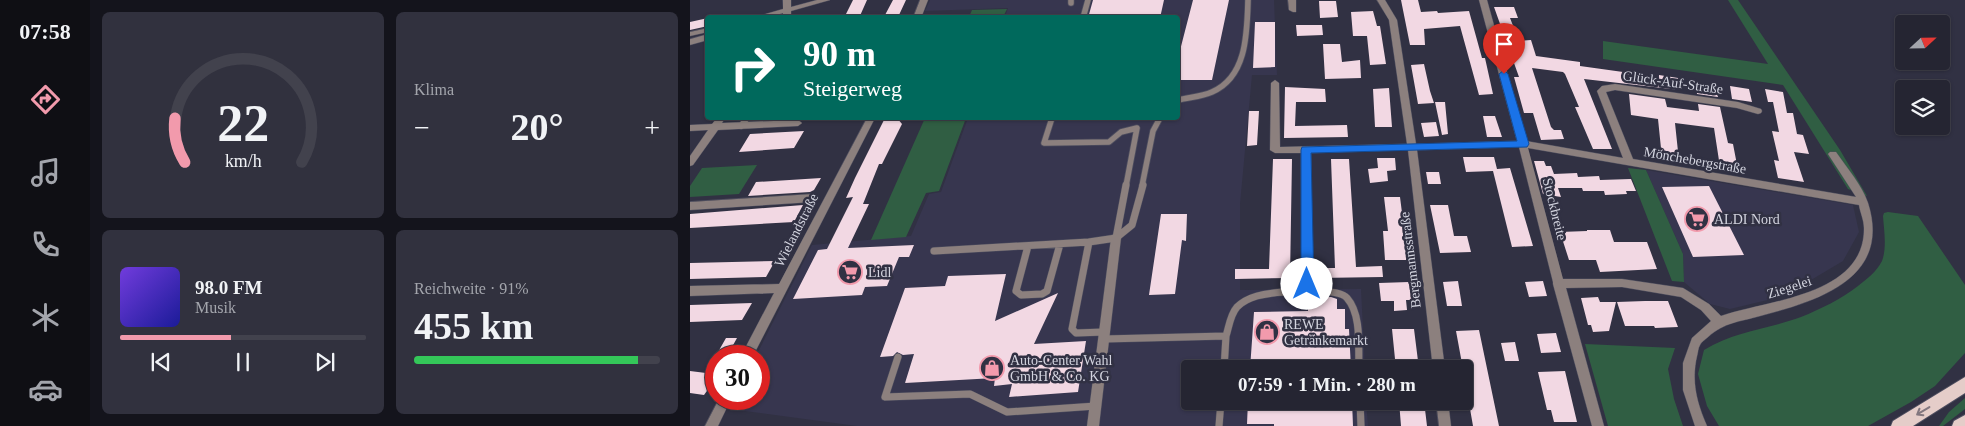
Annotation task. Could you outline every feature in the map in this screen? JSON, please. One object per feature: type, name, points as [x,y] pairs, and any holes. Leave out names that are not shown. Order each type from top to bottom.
[{"type":"main road","points":[[1899,426],[1948,397],[1965,384]]},
{"type":"main road","points":[[1960,426],[1965,422]]},
{"type":"street","points":[[786,15],[787,0]]},
{"type":"street","points":[[788,15],[826,0]]},
{"type":"street","points":[[918,15],[924,0]]},
{"type":"street","points":[[1292,0],[1293,10]]},
{"type":"street","name":"Bergmannsstraße","points":[[1381,0],[1393,20],[1412,148],[1438,360]]},
{"type":"street","name":"Stockbreite","points":[[1483,0],[1524,144],[1558,284],[1598,426]]},
{"type":"street","points":[[690,34],[705,31]]},
{"type":"street","points":[[1275,83],[1275,150],[1524,144]]},
{"type":"street","name":"Glück-Auf-Straße","points":[[1630,162],[1601,91],[1605,88],[1615,87],[1738,105],[1758,111]]},
{"type":"street","points":[[690,163],[720,120]]},
{"type":"street","name":"Wielandstraße","points":[[754,345],[870,120]]},
{"type":"street","points":[[690,128],[798,123]]},
{"type":"street","name":"Mönchebergstraße","points":[[1524,144],[1862,202]]},
{"type":"street","points":[[1306,150],[1307,284]]},
{"type":"street","name":"Ziegelei","points":[[1701,426],[1691,403],[1687,371],[1696,341],[1719,322],[1793,304],[1816,296],[1854,270],[1864,257],[1868,241],[1868,224],[1862,202],[1833,154]]},
{"type":"street","points":[[690,206],[813,198]]},
{"type":"street","points":[[1093,426],[1116,238]]},
{"type":"street","points":[[1558,284],[1622,283],[1683,293],[1705,307],[1719,322]]},
{"type":"street","points":[[690,291],[783,288]]},
{"type":"street","points":[[1691,403],[1710,426]]},
{"type":"street","points":[[711,426],[719,410]]},
{"type":"street","points":[[1443,410],[1446,426]]},
{"type":"lane","points":[[1084,15],[1088,0]]},
{"type":"lane","points":[[1180,100],[1215,91],[1231,78],[1238,67],[1247,39],[1248,0]]},
{"type":"lane","points":[[690,42],[705,39]]},
{"type":"lane","points":[[741,126],[746,120]]},
{"type":"lane","points":[[1051,120],[1044,143],[1109,142],[1120,132],[1137,128],[1116,238]]},
{"type":"lane","points":[[934,251],[1089,242],[1116,238],[1132,225],[1140,198],[1153,131],[1159,120]]},
{"type":"lane","points":[[1089,242],[1072,329],[1076,332],[1104,336],[1226,336]]},
{"type":"lane","points":[[1028,246],[1016,291],[1021,295],[1042,294],[1047,291],[1060,244]]},
{"type":"lane","points":[[1291,284],[1307,284]]},
{"type":"lane","points":[[1225,360],[1226,336],[1231,318],[1236,308],[1257,295],[1336,292],[1346,296],[1355,310],[1358,360]]},
{"type":"lane","points":[[898,357],[885,398],[970,394],[1007,412],[1096,406]]},
{"type":"lane","points":[[1219,426],[1220,410]]},
{"type":"lane","points":[[1360,410],[1361,426]]},
{"type":"shaded area","points":[[930,0],[1274,0],[1277,75],[1252,75],[1240,204],[1240,290],[1361,289],[1365,360],[1181,360],[1181,410],[1367,410],[1368,426],[857,426],[737,410],[770,410],[770,345],[762,345],[812,245],[911,236],[929,194],[941,192],[967,120],[1180,120],[1180,15],[1006,15],[1008,8],[925,11]]},
{"type":"shaded area","points":[[1646,170],[1853,205],[1859,232],[1843,261],[1784,296],[1730,309],[1710,304],[1684,282],[1683,254]]},
{"type":"green space","points":[[1728,0],[1738,0],[1840,150],[1867,196],[1848,189],[1783,85],[1603,59],[1603,41],[1768,64]]},
{"type":"green space","points":[[1007,9],[1004,15],[970,15],[972,10]]},
{"type":"green space","points":[[924,120],[965,120],[939,191],[926,193],[906,237],[871,240]]},
{"type":"green space","points":[[757,165],[739,194],[690,197],[690,186],[702,168]]},
{"type":"green space","points":[[1628,168],[1646,170],[1683,254],[1684,282],[1672,281]]},
{"type":"green space","points":[[1884,213],[1918,216],[1965,285],[1965,353],[1935,386],[1868,426],[1719,426],[1707,406],[1698,374],[1704,350],[1727,339],[1808,314],[1838,299],[1858,286],[1874,272],[1882,261],[1885,245],[1883,216]]},
{"type":"green space","points":[[1585,344],[1675,348],[1668,369],[1674,399],[1683,426],[1608,426]]},
{"type":"green space","points":[[1965,398],[1965,409],[1943,426],[1939,426],[1949,412]]},
{"type":"building","points":[[853,0],[867,0],[860,15],[846,15]]},
{"type":"building","points":[[893,0],[906,0],[899,15],[885,15]]},
{"type":"building","points":[[1093,0],[1164,0],[1161,15],[1089,15]]},
{"type":"building","points":[[1193,0],[1229,0],[1212,80],[1180,80],[1180,50]]},
{"type":"building","points":[[1401,0],[1418,0],[1421,12],[1469,11],[1482,58],[1485,58],[1493,94],[1479,95],[1460,26],[1424,29],[1425,45],[1410,45]]},
{"type":"building","points":[[1319,1],[1336,1],[1338,17],[1320,18]]},
{"type":"building","points":[[1494,7],[1514,7],[1518,18],[1510,18],[1519,41],[1531,40],[1536,56],[1580,62],[1580,66],[1678,78],[1680,90],[1584,79],[1612,149],[1593,149],[1575,107],[1579,107],[1565,74],[1563,72],[1532,68],[1551,127],[1554,130],[1561,130],[1564,139],[1541,140],[1533,113],[1524,113],[1514,77],[1519,77]]},
{"type":"building","points":[[1373,11],[1377,26],[1380,26],[1386,64],[1370,65],[1367,36],[1353,36],[1351,12]]},
{"type":"building","points":[[705,19],[705,27],[690,30],[690,22]]},
{"type":"building","points":[[1255,22],[1275,22],[1275,67],[1253,68]]},
{"type":"building","points":[[1296,25],[1322,25],[1323,35],[1297,36]]},
{"type":"building","points":[[1323,44],[1340,44],[1342,62],[1360,60],[1361,78],[1325,79]]},
{"type":"building","points":[[1424,64],[1434,103],[1418,104],[1411,65]]},
{"type":"building","points":[[1696,85],[1716,88],[1718,97],[1697,94]]},
{"type":"building","points":[[1730,86],[1749,89],[1752,102],[1732,99]]},
{"type":"building","points":[[1285,87],[1325,89],[1326,102],[1296,102],[1295,126],[1347,125],[1348,137],[1284,138]]},
{"type":"building","points":[[1389,88],[1392,127],[1375,127],[1373,89]]},
{"type":"building","points":[[1765,89],[1783,92],[1787,113],[1793,113],[1797,134],[1803,135],[1809,154],[1794,152],[1804,182],[1778,178],[1774,160],[1779,161],[1772,131],[1779,132],[1773,102],[1768,102]]},
{"type":"building","points":[[1629,94],[1665,99],[1667,107],[1699,111],[1698,104],[1720,107],[1728,143],[1733,144],[1738,170],[1720,167],[1714,128],[1675,123],[1679,161],[1662,158],[1658,119],[1631,115]]},
{"type":"building","points":[[1435,102],[1445,102],[1448,134],[1442,135]]},
{"type":"building","points":[[1249,111],[1259,111],[1257,145],[1247,146]]},
{"type":"building","points":[[1483,116],[1495,116],[1502,137],[1487,137]]},
{"type":"building","name":"Lidl","points":[[884,120],[899,120],[902,124],[882,164],[879,164],[863,204],[869,204],[848,248],[914,245],[909,257],[899,257],[887,286],[865,287],[862,295],[793,299],[818,250],[827,249],[853,197],[846,198]]},
{"type":"building","points":[[1436,122],[1439,136],[1424,137],[1421,123]]},
{"type":"building","points":[[804,131],[794,148],[739,152],[750,134]]},
{"type":"building","points":[[1463,157],[1494,157],[1497,169],[1510,168],[1533,246],[1512,247],[1493,171],[1466,172]]},
{"type":"building","points":[[1377,158],[1395,158],[1396,170],[1387,171],[1388,181],[1370,183],[1368,169],[1378,168]]},
{"type":"building","points":[[1273,159],[1292,159],[1290,278],[1235,279],[1235,269],[1269,269]]},
{"type":"building","points":[[1331,159],[1349,159],[1356,267],[1382,266],[1383,277],[1318,278],[1318,268],[1335,268]]},
{"type":"building","points":[[1534,161],[1544,161],[1546,166],[1551,166],[1554,174],[1577,173],[1578,177],[1599,176],[1600,180],[1631,179],[1636,191],[1626,191],[1627,194],[1605,195],[1604,191],[1583,191],[1582,188],[1558,188],[1561,197],[1543,194]]},
{"type":"building","points":[[1426,172],[1439,172],[1441,184],[1428,184]]},
{"type":"building","points":[[821,178],[814,190],[810,192],[748,196],[756,182]]},
{"type":"building","name":"ALDI Nord","points":[[1709,186],[1744,255],[1693,257],[1662,187]]},
{"type":"building","points":[[1384,197],[1400,197],[1408,260],[1385,260],[1383,231],[1388,231]]},
{"type":"building","points":[[803,205],[794,222],[690,228],[690,214]]},
{"type":"building","points":[[1430,205],[1448,205],[1454,236],[1467,236],[1471,252],[1440,253]]},
{"type":"building","points":[[1161,214],[1187,214],[1186,241],[1182,240],[1175,294],[1149,295]]},
{"type":"building","points":[[1610,230],[1614,242],[1647,242],[1657,269],[1600,272],[1596,260],[1569,260],[1560,232]]},
{"type":"building","points":[[775,261],[766,277],[690,279],[690,263]]},
{"type":"building","points":[[1006,274],[995,321],[1058,293],[1034,344],[1086,341],[1078,392],[1009,397],[1012,384],[994,386],[995,378],[905,383],[914,354],[903,355],[897,352],[893,356],[880,357],[905,288],[945,286],[948,276]]},
{"type":"building","points":[[1458,281],[1462,306],[1447,306],[1443,282]]},
{"type":"building","points":[[1543,281],[1547,296],[1529,297],[1525,282]]},
{"type":"building","points":[[1409,282],[1412,300],[1406,300],[1407,310],[1394,311],[1394,301],[1381,301],[1379,283]]},
{"type":"building","points":[[1331,297],[1337,299],[1337,309],[1345,309],[1345,329],[1349,329],[1351,360],[1251,360],[1254,312],[1308,311],[1308,298]]},
{"type":"building","points":[[1598,297],[1600,302],[1616,302],[1609,331],[1593,332],[1591,325],[1588,325],[1581,298]]},
{"type":"building","points":[[1668,301],[1678,327],[1625,326],[1617,302]]},
{"type":"building","points":[[752,303],[742,320],[690,322],[690,305]]},
{"type":"building","points":[[1392,329],[1414,329],[1418,360],[1395,360]]},
{"type":"building","points":[[1479,330],[1499,426],[1473,426],[1470,410],[1473,410],[1473,360],[1461,360],[1456,331]]},
{"type":"building","points":[[1556,333],[1561,352],[1541,353],[1537,334]]},
{"type":"building","points":[[726,338],[737,338],[733,345],[722,345]]},
{"type":"building","points":[[1515,342],[1519,361],[1505,361],[1501,343]]},
{"type":"building","points":[[690,371],[705,373],[704,395],[690,393]]},
{"type":"building","points":[[1565,371],[1577,422],[1554,422],[1551,410],[1547,410],[1538,372]]},
{"type":"building","points":[[1248,410],[1352,410],[1353,426],[1247,424]]},
{"type":"building","points":[[1400,410],[1425,410],[1427,426],[1401,426]]},
{"type":"place","name":"ALDI Nord","points":[[1697,219]]},
{"type":"place","name":"Lidl","points":[[850,272]]},
{"type":"place","name":"REWE Getränkemarkt","points":[[1267,332]]},
{"type":"place","name":"Auto-Center Wahl GmbH & Co. KG","points":[[992,368]]},
{"type":"route","points":[[1307,284],[1306,150],[1524,144],[1504,74]]}]
